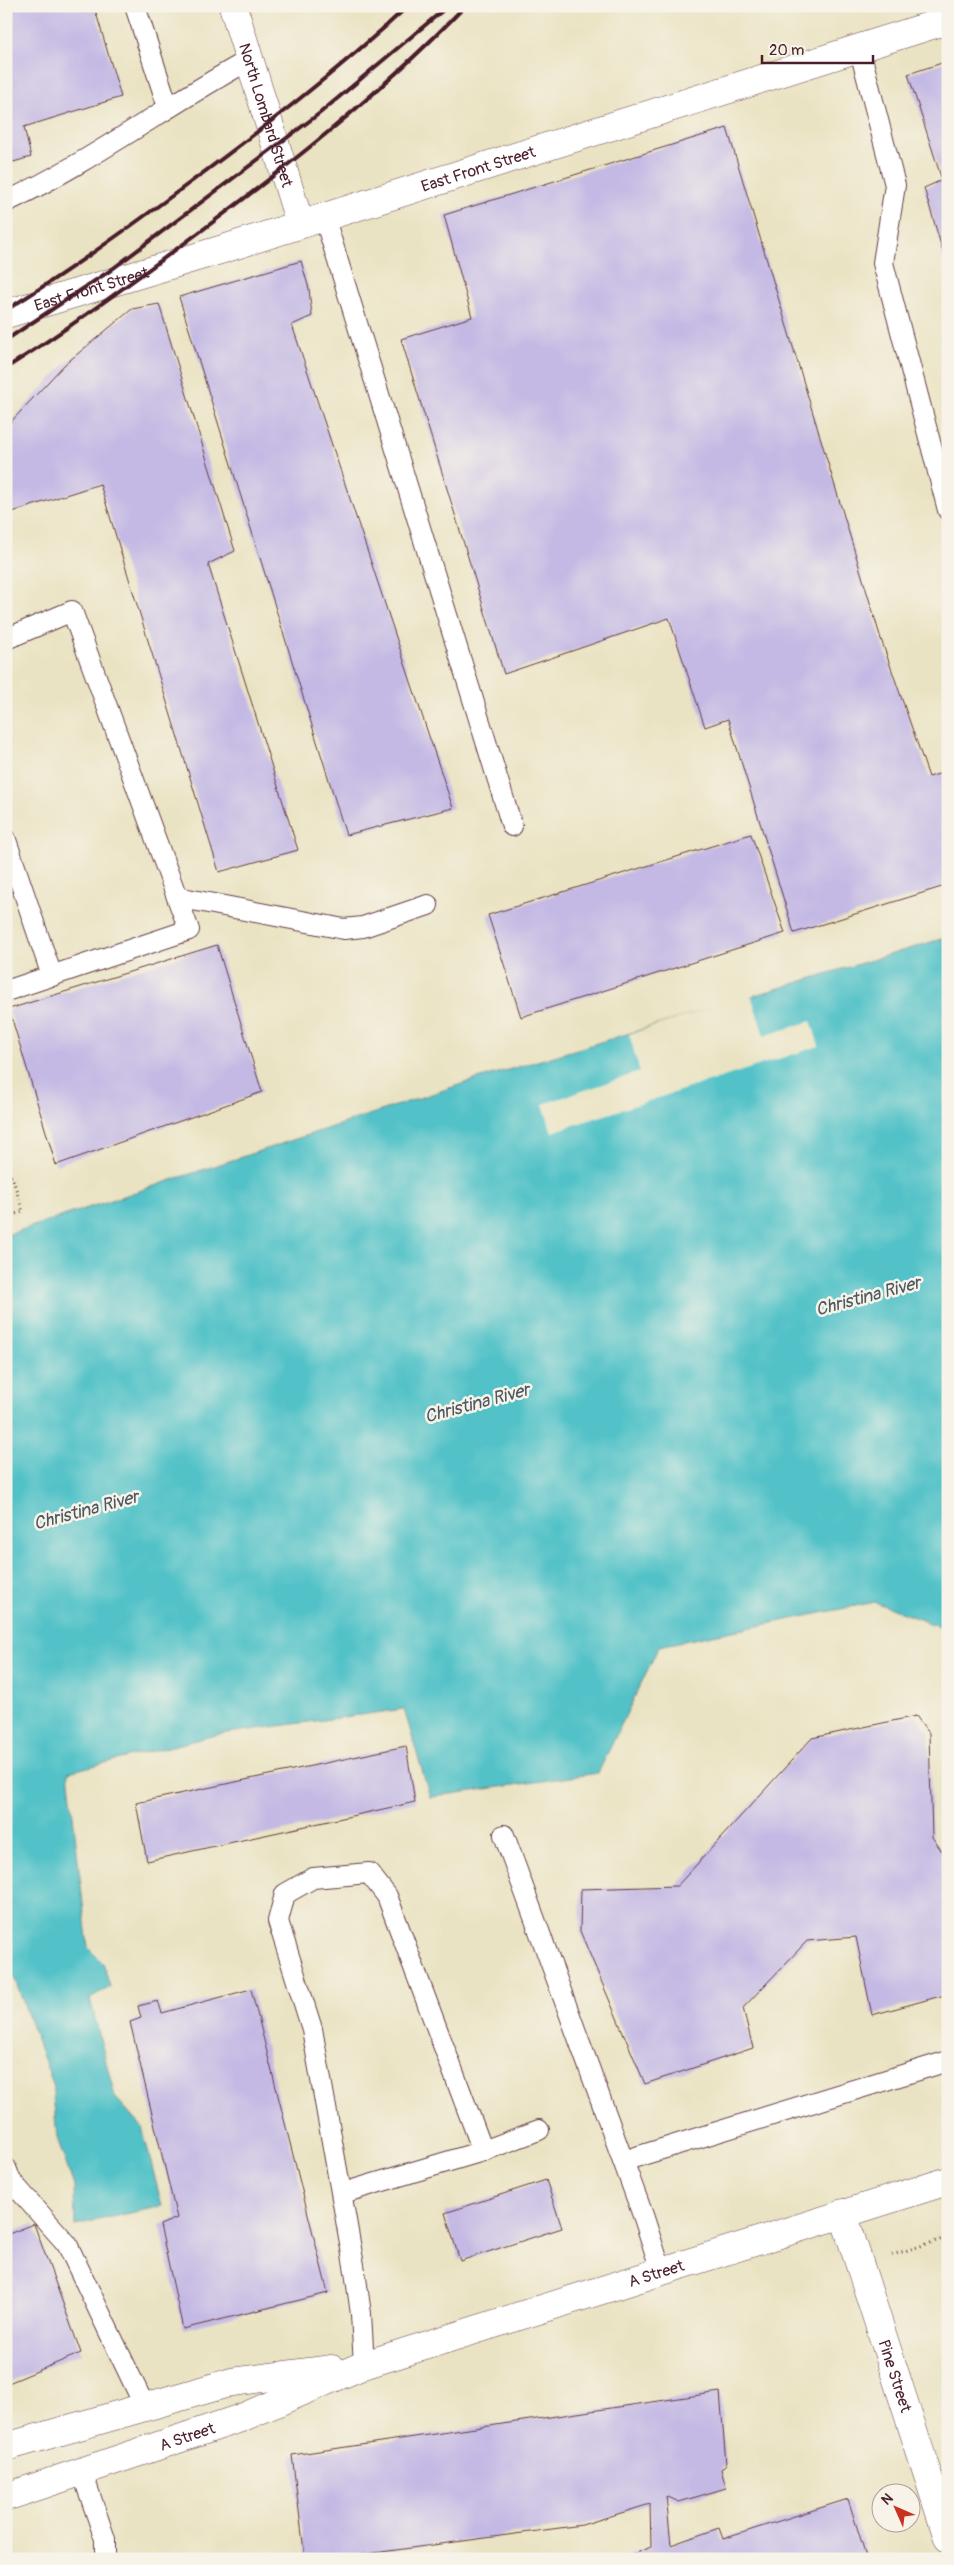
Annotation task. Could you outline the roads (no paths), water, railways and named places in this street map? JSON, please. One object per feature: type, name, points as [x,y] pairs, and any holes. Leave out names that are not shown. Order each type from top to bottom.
[{"type":"street","name":"North Lombard Street","points":[[233,6],[249,60],[312,220]]},
{"type":"street","name":"East Front Street","points":[[6,314],[948,20]]},
{"type":"street","name":"A Street","points":[[6,2497],[241,2418],[364,2365],[843,2213],[947,2185]]},
{"type":"street","name":"Pine Street","points":[[843,2213],[948,2538]]},
{"type":"street","name":"A Street","points":[[6,2447],[232,2382],[364,2365]]},
{"type":"lane","points":[[135,6],[168,107]]},
{"type":"lane","points":[[859,48],[895,185],[883,263],[948,510]]},
{"type":"lane","points":[[6,202],[43,184],[168,107],[249,60]]},
{"type":"lane","points":[[312,220],[512,826]]},
{"type":"lane","points":[[6,639],[72,611],[189,930],[6,991]]},
{"type":"lane","points":[[6,840],[52,976]]},
{"type":"lane","points":[[177,897],[344,929],[363,927],[428,905]]},
{"type":"lane","points":[[504,1835],[623,2161],[661,2271]]},
{"type":"lane","points":[[364,2365],[361,2314],[343,2193],[312,2029],[278,1921],[285,1894],[313,1878],[369,1873],[387,1896],[483,2151]]},
{"type":"lane","points":[[623,2161],[948,2060]]},
{"type":"lane","points":[[343,2193],[483,2151],[539,2130]]},
{"type":"lane","points":[[8,2177],[67,2244],[145,2407]]},
{"type":"lane","points":[[82,2472],[105,2539],[105,2559]]},
{"type":"water","name":"Christina River","points":[[948,937],[948,1630],[875,1602],[659,1646],[598,1773],[430,1797],[404,1709],[220,1734],[68,1772],[88,1948],[103,1963],[110,1987],[90,1999],[115,2097],[142,2127],[162,2206],[75,2225],[74,2186],[57,2138],[52,2081],[6,1955],[6,1235],[468,1082]]},
{"type":"railway","points":[[6,310],[52,281],[242,144],[327,77],[408,6]]},
{"type":"railway","points":[[6,340],[111,270],[320,113],[448,6]]},
{"type":"railway","points":[[6,368],[117,292],[293,161],[399,71],[465,6]]}]
